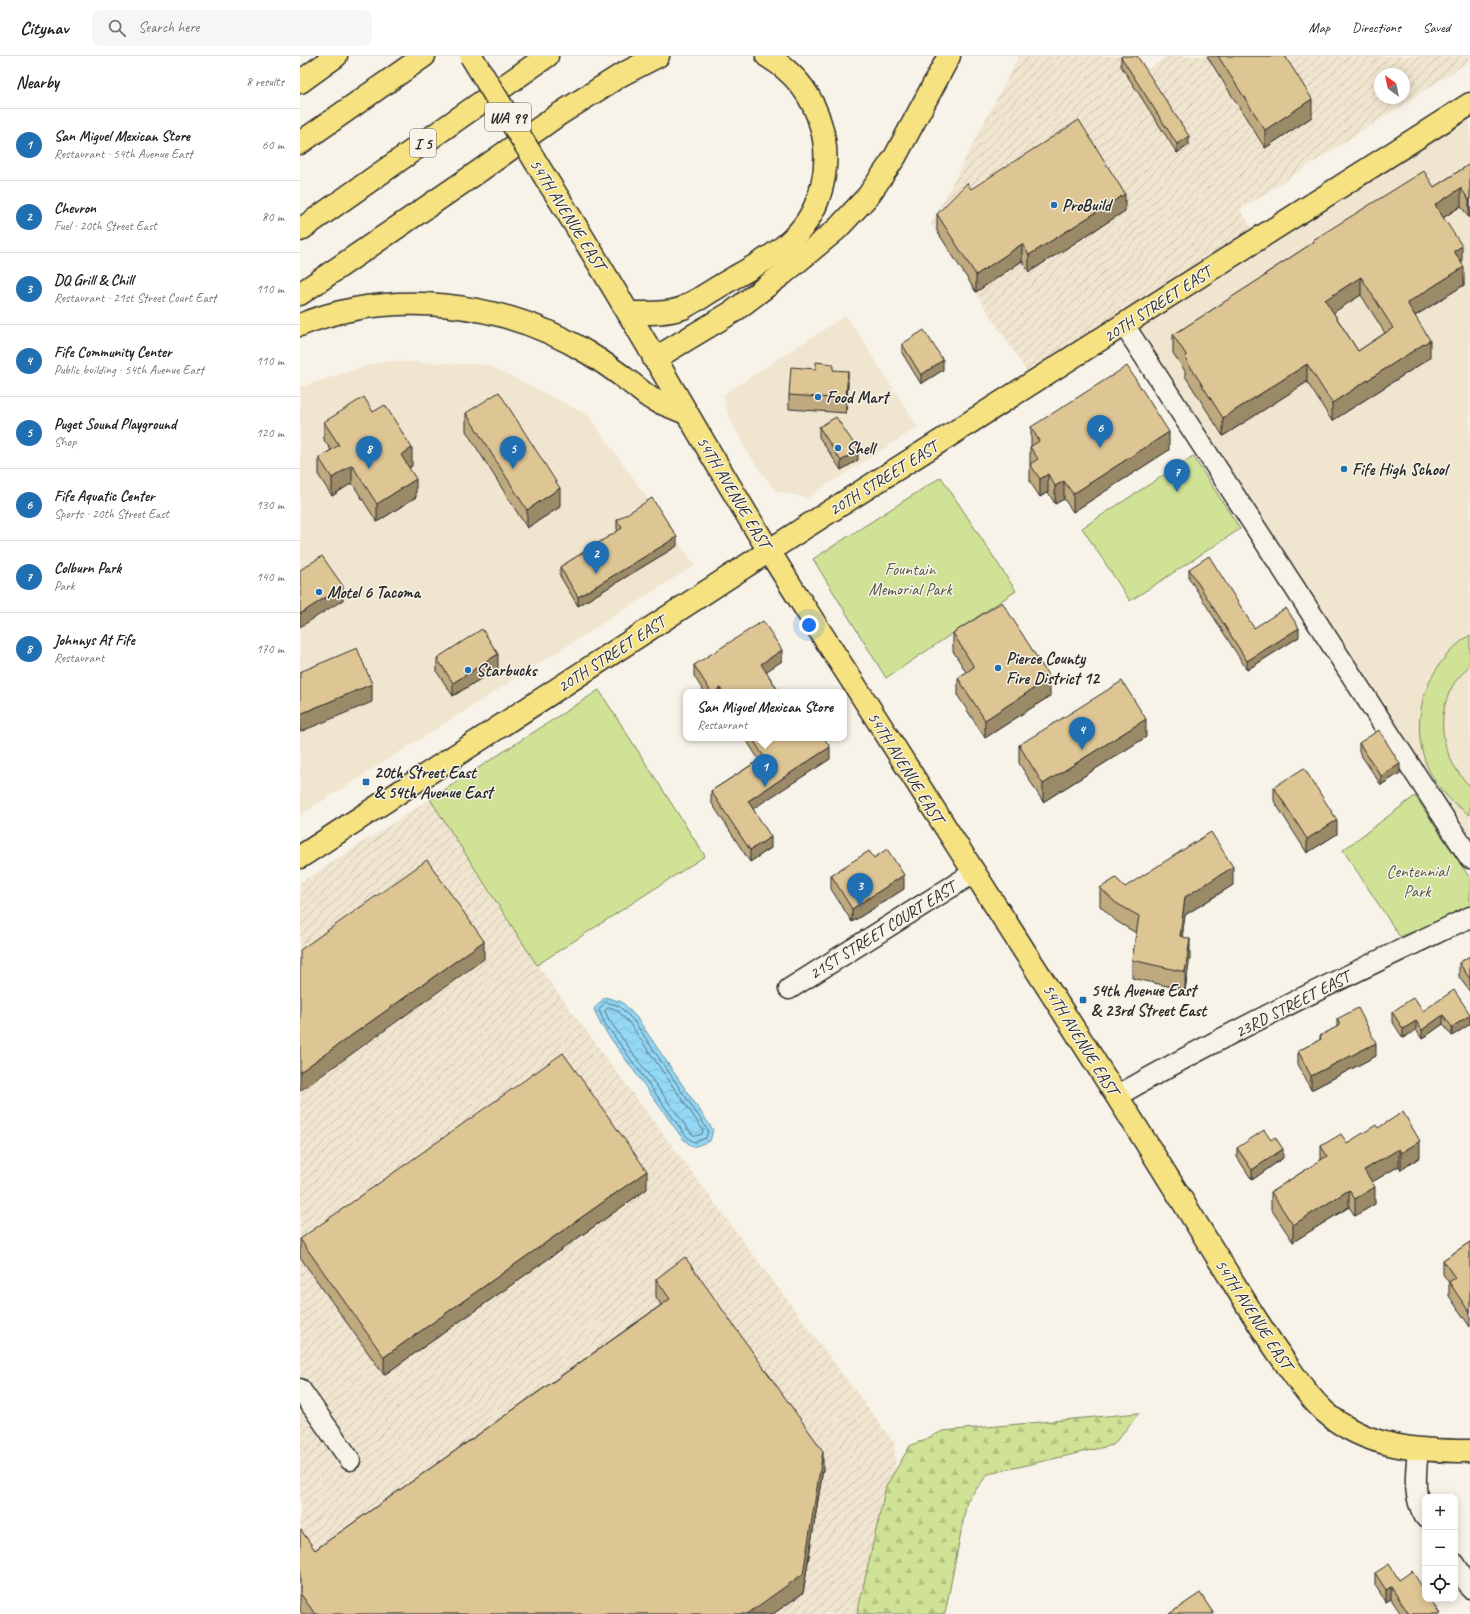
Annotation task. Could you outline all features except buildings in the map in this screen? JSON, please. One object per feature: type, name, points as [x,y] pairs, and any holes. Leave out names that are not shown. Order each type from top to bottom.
[{"type":"main road","points":[[300,82],[336,56]]},
{"type":"main road","points":[[300,143],[424,56]]},
{"type":"main road","name":"54TH AVENUE EAST","points":[[471,56],[629,313],[654,359],[769,551],[1117,1096],[1257,1322],[1299,1382],[1313,1400],[1329,1416],[1357,1434],[1380,1443],[1418,1449],[1470,1452]]},
{"type":"main road","name":"I 5","points":[[300,230],[547,56]]},
{"type":"main road","points":[[300,294],[558,115],[621,75],[658,56]]},
{"type":"main road","points":[[629,313],[659,313],[683,308],[774,254],[794,238],[808,220],[818,199],[824,179],[826,154],[824,134],[818,114],[809,95],[793,76],[767,56]]},
{"type":"main road","points":[[654,359],[734,311],[784,273],[837,229],[868,196],[895,157],[949,56]]},
{"type":"main road","name":"20TH STREET EAST","points":[[300,857],[769,551],[1470,104]]},
{"type":"main road","points":[[300,326],[314,320],[361,308],[412,303],[463,308],[505,316],[549,333],[588,353],[652,398],[686,413]]},
{"type":"street","points":[[1124,325],[1470,858]]},
{"type":"street","name":"21ST STREET COURT EAST","points":[[789,989],[975,872]]},
{"type":"street","name":"23RD STREET EAST","points":[[1117,1096],[1297,1001],[1470,917]]},
{"type":"street","points":[[300,1389],[350,1460]]},
{"type":"street","points":[[1418,1449],[1415,1478],[1416,1497],[1422,1510]]},
{"type":"street","points":[[1456,1566],[1470,1588]]},
{"type":"shaded area","points":[[1019,56],[1139,56],[1148,69],[1168,56],[1470,56],[1470,61],[1410,100],[1410,68],[1374,68],[1374,104],[1404,104],[1240,210],[1259,239],[1034,383],[931,224]]},
{"type":"shaded area","name":"Fife High School","points":[[1470,104],[1470,858],[1124,325]]},
{"type":"shaded area","points":[[846,315],[918,427],[807,498],[775,491],[749,455],[728,414],[723,395]]},
{"type":"shaded area","points":[[383,361],[489,365],[588,415],[695,565],[300,815],[300,387]]},
{"type":"shaded area","points":[[430,799],[537,965],[894,1443],[907,1606],[899,1614],[300,1614],[300,883]]},
{"type":"green space","points":[[1193,456],[1240,529],[1130,601],[1082,528]]},
{"type":"green space","name":"Fountain Memorial Park","points":[[941,477],[1016,591],[886,678],[813,559]]},
{"type":"green space","points":[[1470,635],[1470,663],[1453,685],[1447,698],[1443,725],[1447,751],[1460,775],[1470,786],[1470,815],[1457,806],[1446,795],[1432,776],[1423,755],[1420,733],[1421,710],[1427,688],[1437,668],[1452,650]]},
{"type":"green space","points":[[599,690],[705,856],[537,965],[430,799]]},
{"type":"green space","name":"Centennial Park","points":[[1415,796],[1470,878],[1470,909],[1400,937],[1343,850]]},
{"type":"green space","points":[[1139,1413],[1113,1445],[988,1474],[967,1501],[945,1614],[857,1614],[886,1486],[910,1446],[943,1431]]},
{"type":"water","points":[[605,997],[622,1002],[637,1018],[713,1130],[710,1141],[693,1147],[683,1139],[601,1025],[594,1009]]},
{"type":"place","name":"ProBuild","points":[[1054,205]]},
{"type":"place","name":"Food Mart","points":[[818,397]]},
{"type":"place","name":"Shell","points":[[838,448]]},
{"type":"place","name":"Fife Aquatic Center","points":[[1100,448]]},
{"type":"place","name":"Johnnys At Fife","points":[[369,469]]},
{"type":"place","name":"Puget Sound Playground","points":[[513,469]]},
{"type":"place","name":"Fife High School","points":[[1344,469]]},
{"type":"place","name":"Colburn Park","points":[[1177,492]]},
{"type":"place","name":"Chevron","points":[[596,574]]},
{"type":"place","name":"Motel 6 Tacoma","points":[[319,592]]},
{"type":"place","name":"Pierce County Fire District 12","points":[[998,668]]},
{"type":"place","name":"Starbucks","points":[[468,670]]},
{"type":"place","name":"Fife Community Center","points":[[1082,750]]},
{"type":"place","name":"20th Street East & 54th Avenue East","points":[[366,782]]},
{"type":"place","name":"San Miguel Mexican Store","points":[[765,787]]},
{"type":"place","name":"DQ Grill & Chill","points":[[860,906]]},
{"type":"place","name":"54th Avenue East & 23rd Street East","points":[[1083,1000]]}]
